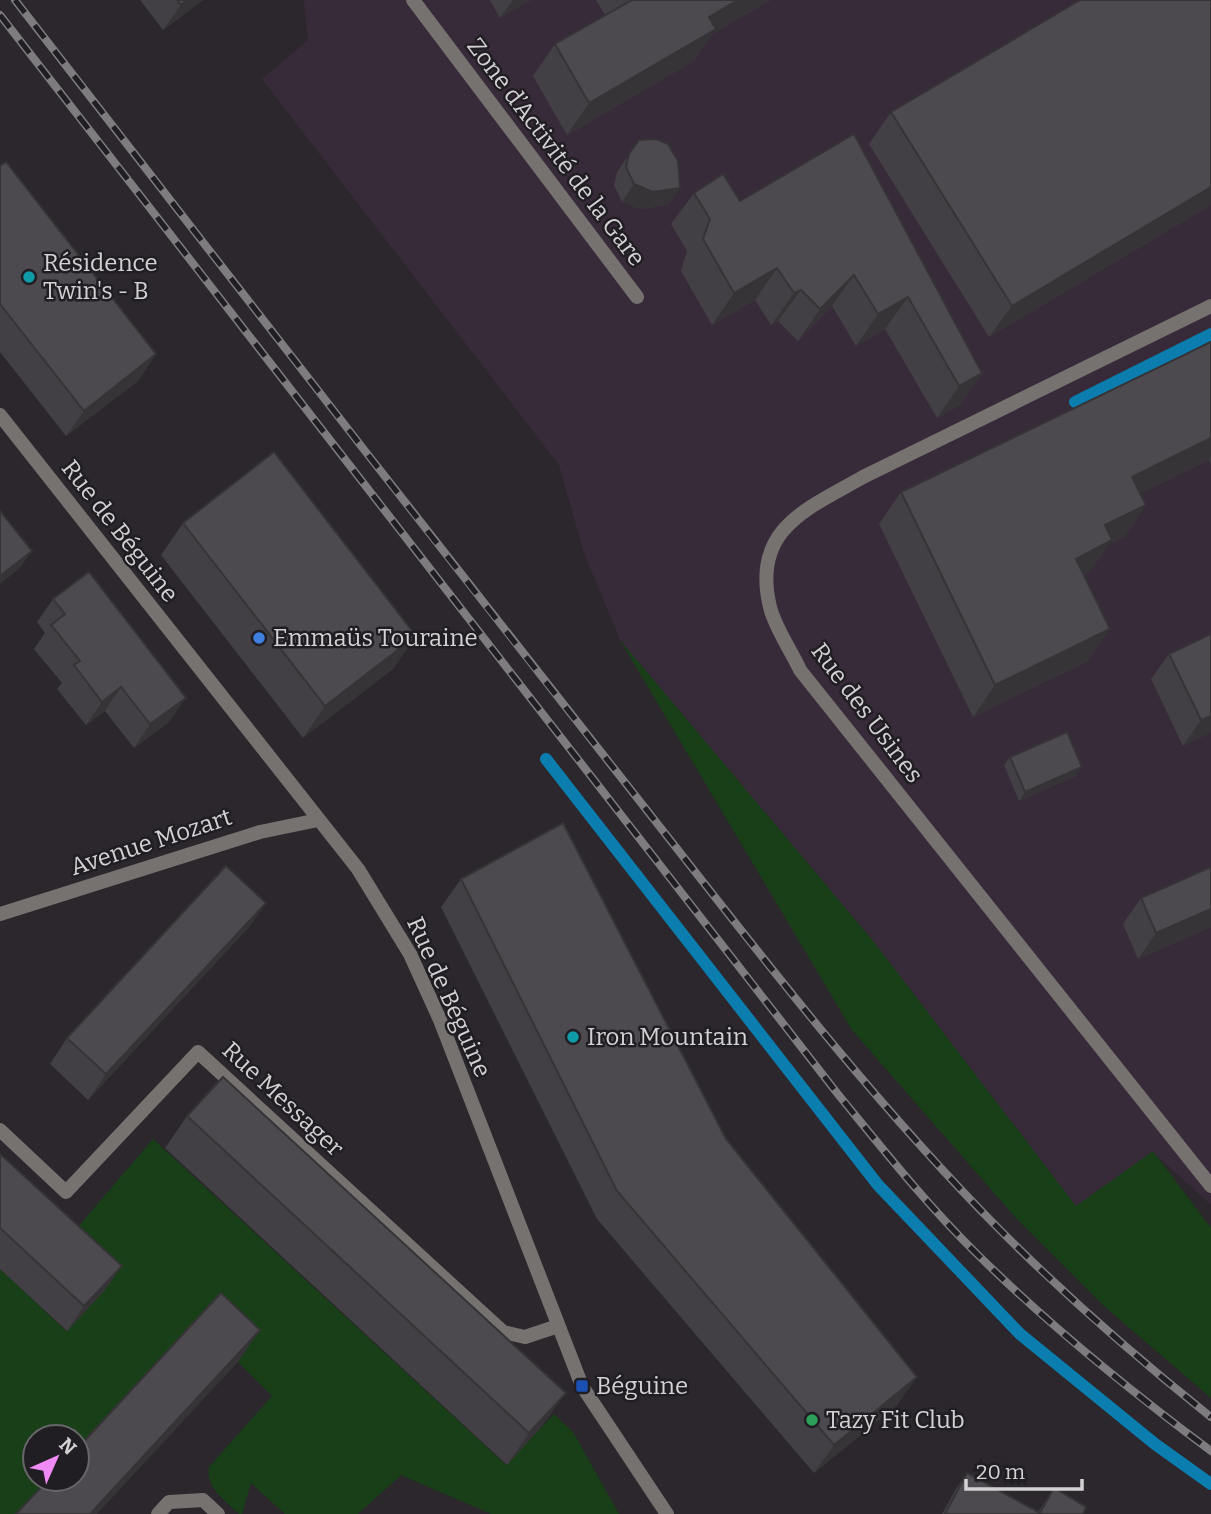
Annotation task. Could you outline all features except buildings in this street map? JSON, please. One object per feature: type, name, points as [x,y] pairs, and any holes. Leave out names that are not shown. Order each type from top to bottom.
[{"type":"street","name":"Zone d’Activité de la Gare","points":[[413,0],[637,297]]},
{"type":"street","name":"Rue des Usines","points":[[1211,306],[863,477],[810,508],[779,532],[766,561],[770,607],[800,670],[1211,1186]]},
{"type":"street","name":"Rue de Béguine","points":[[0,415],[358,869],[410,954],[440,1020],[582,1386],[599,1416],[667,1514]]},
{"type":"street","name":"Avenue Mozart","points":[[0,914],[260,832],[318,820]]},
{"type":"street","name":"Rue Messager","points":[[0,1130],[66,1192],[198,1052],[503,1332],[525,1337],[558,1326]]},
{"type":"street","points":[[158,1514],[169,1502],[203,1500],[218,1514]]},
{"type":"shaded area","points":[[304,0],[1211,0],[1211,1205],[1153,1152],[1076,1206],[874,942],[620,640],[584,553],[559,465],[262,79],[308,40]]},
{"type":"green space","points":[[620,640],[874,942],[1076,1206],[1153,1151],[1211,1228],[1211,1398],[1105,1307],[1016,1218],[852,1030]]},
{"type":"green space","points":[[153,1139],[506,1465],[554,1414],[573,1432],[619,1514],[491,1514],[401,1475],[358,1514],[285,1514],[251,1483],[242,1514],[239,1514],[213,1488],[209,1467],[272,1396],[238,1362],[91,1448],[91,1423],[21,1423],[21,1493],[43,1493],[24,1514],[0,1514],[0,1269],[66,1331],[66,1241]]},
{"type":"waterway","points":[[1075,402],[1211,334]]},
{"type":"waterway","points":[[546,759],[878,1185],[1020,1334],[1155,1444],[1211,1484]]},
{"type":"railway","points":[[15,0],[387,480],[848,1063],[949,1176],[1026,1256],[1103,1327],[1211,1417]]},
{"type":"railway","points":[[0,15],[837,1093],[905,1175],[958,1235],[1033,1307],[1120,1381],[1211,1451]]},
{"type":"place","name":"Résidence Twin's - B","points":[[29,277]]},
{"type":"place","name":"Emmaüs Touraine","points":[[259,638]]},
{"type":"place","name":"Iron Mountain","points":[[573,1037]]},
{"type":"place","name":"Béguine","points":[[582,1386]]},
{"type":"place","name":"Tazy Fit Club","points":[[812,1420]]}]
